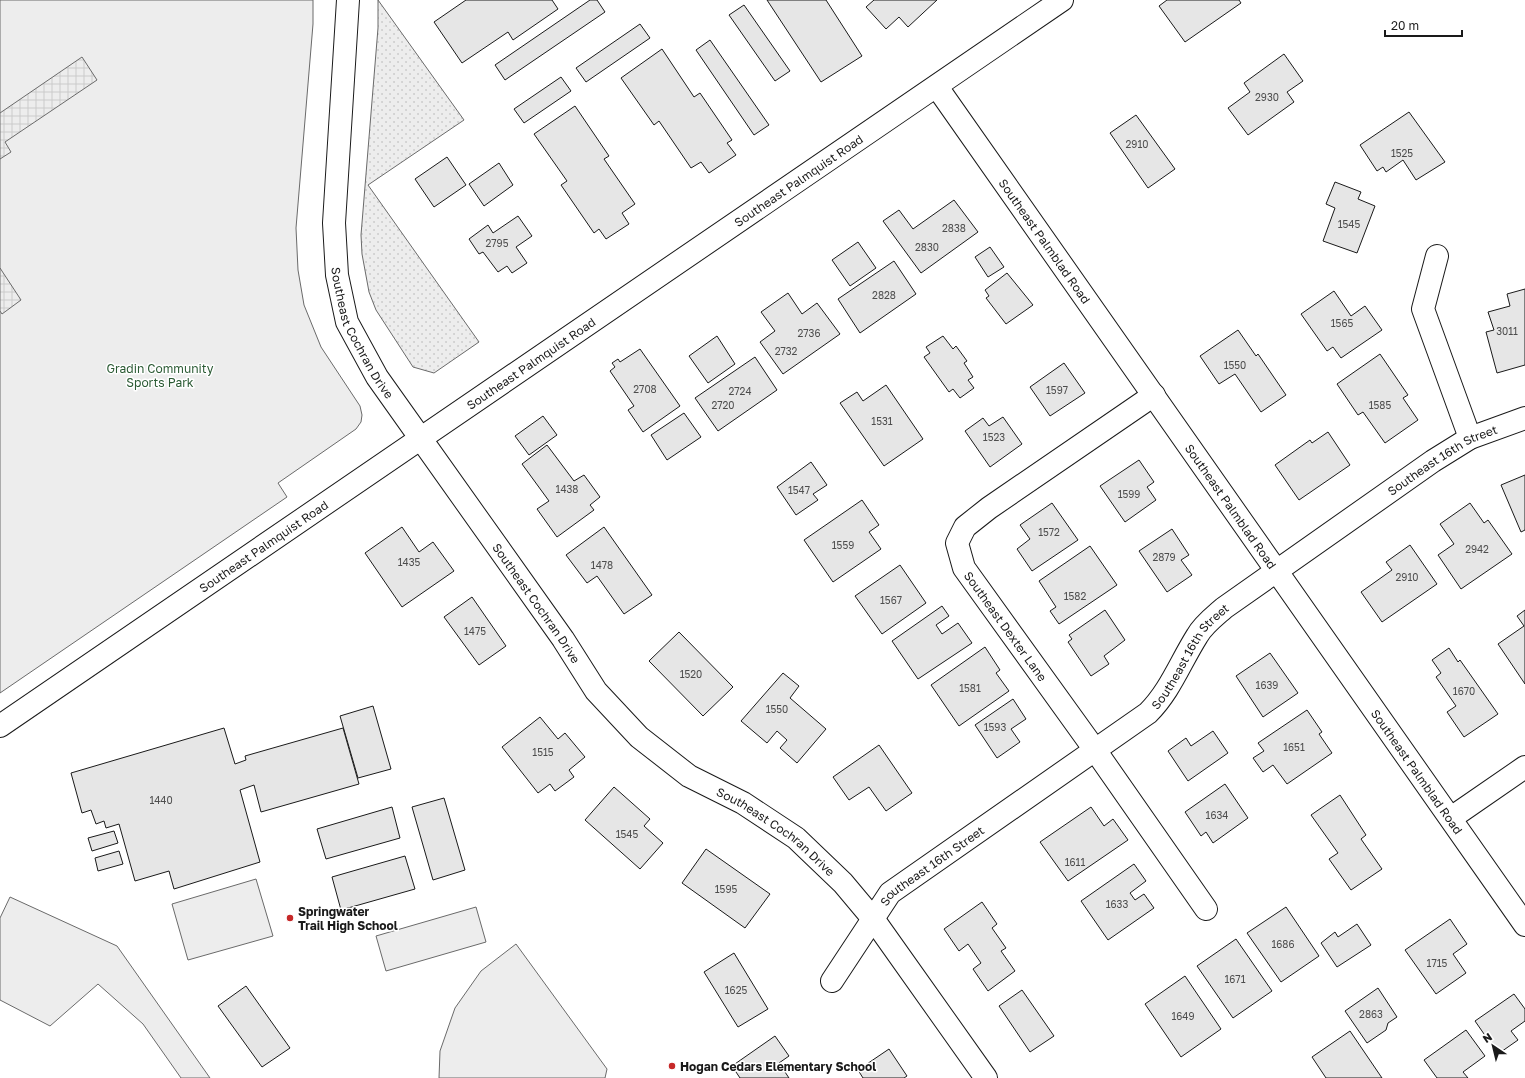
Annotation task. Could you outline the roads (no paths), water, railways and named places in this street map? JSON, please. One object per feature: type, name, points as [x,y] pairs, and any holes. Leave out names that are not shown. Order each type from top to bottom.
[{"type":"street","name":"Southeast Cochran Drive","points":[[348,0],[334,223],[337,275],[347,322],[377,377],[563,639],[596,691],[634,731],[689,776],[743,803],[796,838],[843,882],[874,920],[986,1078]]},
{"type":"street","name":"Southeast Palmquist Road","points":[[0,726],[420,438],[937,87],[1062,0]]},
{"type":"street","name":"Southeast Palmblad Road","points":[[937,87],[1525,925]]},
{"type":"street","points":[[1437,256],[1423,309],[1470,438]]},
{"type":"street","name":"Southeast Dexter Lane","points":[[1154,395],[989,508],[965,527],[957,543],[964,568],[1095,750],[1206,909]]},
{"type":"street","name":"Southeast 16th Street","points":[[832,981],[874,920],[890,893],[1148,713],[1160,701],[1197,635],[1208,622],[1224,608],[1433,461],[1470,438],[1525,418]]},
{"type":"street","points":[[1451,818],[1525,767]]},
{"type":"place","name":"Springwater Trail High School","points":[[290,918]]},
{"type":"place","name":"Hogan Cedars Elementary School","points":[[672,1066]]},
{"type":"park label","name":"Gradin Community Sports Park","points":[[160,375]]}]
